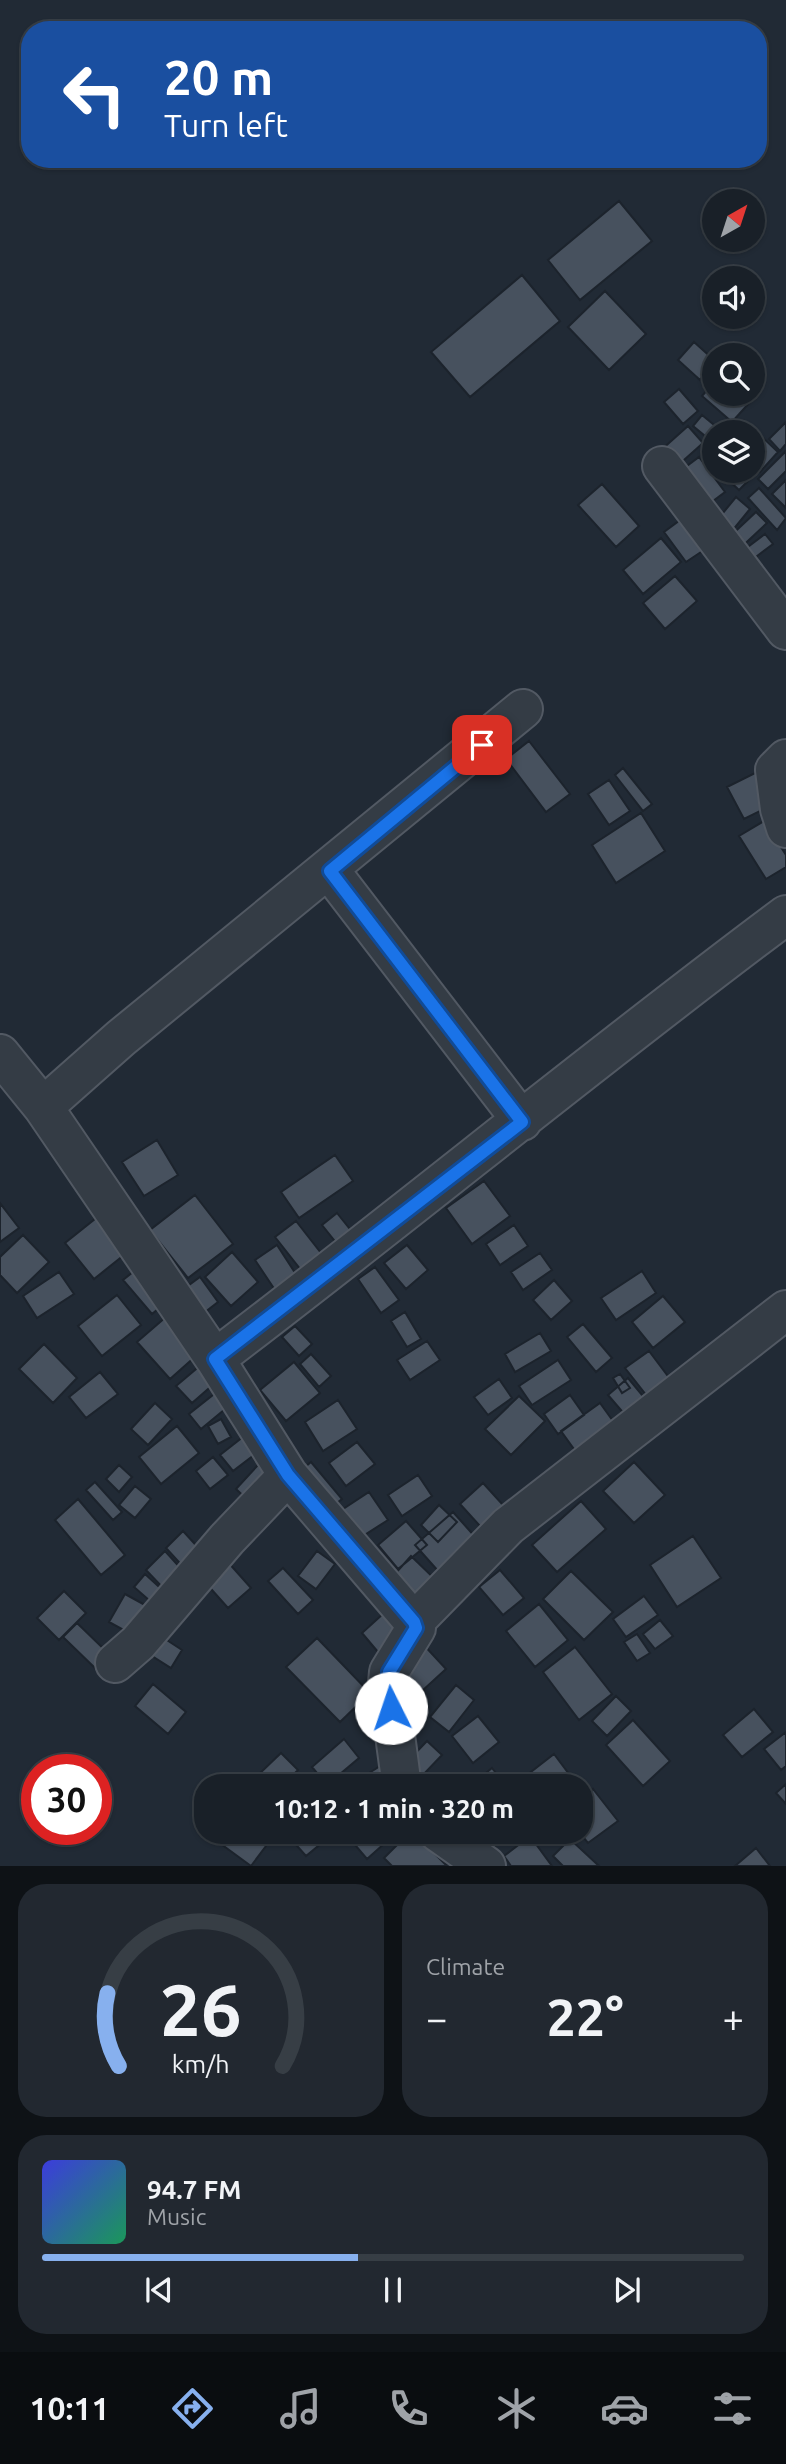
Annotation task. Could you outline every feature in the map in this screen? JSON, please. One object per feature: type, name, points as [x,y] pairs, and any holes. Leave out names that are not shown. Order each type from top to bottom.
[{"type":"street","points":[[662,466],[786,630]]},
{"type":"street","points":[[43,1107],[131,1030],[330,871],[523,709]]},
{"type":"street","points":[[786,759],[775,770],[775,783],[786,828]]},
{"type":"street","points":[[330,871],[522,1122]]},
{"type":"street","points":[[215,1359],[522,1122],[655,1013],[786,915]]},
{"type":"street","points":[[0,1054],[43,1107],[215,1359],[288,1475],[414,1622],[416,1628],[389,1672],[387,1683],[400,1774]]},
{"type":"street","points":[[414,1622],[508,1526],[786,1310]]},
{"type":"street","points":[[115,1663],[138,1643],[227,1539],[288,1475]]},
{"type":"street","points":[[455,1844],[486,1866]]},
{"type":"building","points":[[619,201],[652,241],[580,300],[548,260]]},
{"type":"building","points":[[522,275],[560,321],[470,397],[431,352]]},
{"type":"building","points":[[605,291],[646,334],[609,370],[568,327]]},
{"type":"building","points":[[694,342],[702,349],[700,380],[678,360]]},
{"type":"building","points":[[679,389],[698,411],[683,424],[664,402]]},
{"type":"building","points":[[714,406],[746,406],[734,420],[730,420]]},
{"type":"building","points":[[702,415],[708,420],[702,420],[702,433],[693,426]]},
{"type":"building","points":[[786,422],[786,444],[780,451],[769,439]]},
{"type":"building","points":[[688,426],[702,442],[675,468],[660,451]]},
{"type":"building","points":[[765,440],[778,452],[765,466]]},
{"type":"building","points":[[786,451],[786,471],[768,489],[762,483],[765,483],[765,472]]},
{"type":"building","points":[[699,457],[702,461],[702,483],[718,483],[725,492],[701,510],[675,475]]},
{"type":"building","points":[[786,480],[786,508],[772,494]]},
{"type":"building","points":[[732,483],[746,483],[739,490]]},
{"type":"building","points":[[602,484],[639,526],[616,547],[578,505]]},
{"type":"building","points":[[759,488],[786,518],[777,530],[748,498]]},
{"type":"building","points":[[736,497],[750,509],[728,536],[714,524]]},
{"type":"building","points":[[756,512],[767,523],[735,553],[724,542]]},
{"type":"building","points":[[687,515],[710,546],[686,562],[664,532]]},
{"type":"building","points":[[765,534],[773,544],[744,566],[736,556]]},
{"type":"building","points":[[661,538],[681,562],[643,594],[623,570]]},
{"type":"building","points":[[675,576],[697,601],[665,629],[643,603]]},
{"type":"building","points":[[529,741],[570,794],[546,812],[506,759]]},
{"type":"building","points":[[623,768],[652,804],[643,811],[615,775]]},
{"type":"building","points":[[757,772],[774,804],[744,819],[727,787]]},
{"type":"building","points":[[609,780],[630,811],[609,825],[588,794]]},
{"type":"building","points":[[641,813],[665,851],[616,883],[592,845]]},
{"type":"building","points":[[764,821],[786,855],[786,867],[766,879],[739,836]]},
{"type":"building","points":[[157,1140],[178,1175],[144,1196],[122,1162]]},
{"type":"building","points":[[335,1155],[353,1181],[299,1218],[281,1192]]},
{"type":"building","points":[[484,1181],[510,1216],[472,1244],[446,1208]]},
{"type":"building","points":[[195,1195],[233,1244],[188,1278],[150,1230]]},
{"type":"building","points":[[0,1203],[19,1228],[0,1242]]},
{"type":"building","points":[[105,1211],[134,1247],[94,1279],[65,1243]]},
{"type":"building","points":[[337,1213],[357,1238],[342,1250],[322,1225]]},
{"type":"building","points":[[296,1221],[328,1262],[308,1279],[275,1237]]},
{"type":"building","points":[[514,1225],[528,1246],[500,1265],[486,1244]]},
{"type":"building","points":[[23,1235],[49,1262],[17,1293],[0,1275],[0,1257]]},
{"type":"building","points":[[277,1245],[301,1282],[279,1296],[255,1260]]},
{"type":"building","points":[[407,1245],[428,1270],[406,1289],[384,1263]]},
{"type":"building","points":[[232,1252],[258,1282],[231,1306],[205,1277]]},
{"type":"building","points":[[540,1253],[552,1270],[523,1290],[511,1272]]},
{"type":"building","points":[[143,1264],[171,1298],[152,1314],[123,1280]]},
{"type":"building","points":[[375,1267],[399,1300],[381,1313],[358,1279]]},
{"type":"building","points":[[642,1271],[656,1293],[616,1320],[601,1298]]},
{"type":"building","points":[[59,1272],[74,1294],[37,1318],[23,1296]]},
{"type":"building","points":[[200,1277],[218,1302],[200,1316],[181,1291]]},
{"type":"building","points":[[554,1280],[572,1301],[551,1320],[533,1300]]},
{"type":"building","points":[[117,1295],[141,1325],[102,1356],[78,1326]]},
{"type":"building","points":[[663,1296],[685,1322],[653,1348],[632,1322]]},
{"type":"building","points":[[174,1310],[206,1347],[170,1379],[137,1342]]},
{"type":"building","points":[[405,1312],[421,1339],[407,1347],[391,1321]]},
{"type":"building","points":[[583,1324],[612,1358],[596,1372],[567,1337]]},
{"type":"building","points":[[295,1326],[312,1344],[299,1356],[282,1337]]},
{"type":"building","points":[[540,1333],[551,1351],[515,1372],[505,1354]]},
{"type":"building","points":[[427,1341],[440,1360],[410,1380],[397,1360]]},
{"type":"building","points":[[44,1344],[77,1378],[53,1403],[19,1369]]},
{"type":"building","points":[[649,1351],[670,1379],[647,1396],[625,1368]]},
{"type":"building","points":[[311,1354],[331,1376],[319,1387],[300,1364]]},
{"type":"building","points":[[208,1359],[223,1376],[192,1403],[176,1386]]},
{"type":"building","points":[[558,1360],[571,1380],[532,1405],[519,1386]]},
{"type":"building","points":[[294,1362],[320,1393],[286,1421],[260,1390]]},
{"type":"building","points":[[100,1372],[118,1394],[86,1418],[69,1397]]},
{"type":"building","points":[[620,1374],[630,1388],[622,1393],[613,1378]]},
{"type":"building","points":[[628,1378],[652,1407],[632,1423],[608,1395]]},
{"type":"building","points":[[499,1379],[512,1398],[488,1415],[474,1397]]},
{"type":"building","points":[[218,1391],[230,1405],[201,1429],[189,1414]]},
{"type":"building","points":[[570,1395],[584,1415],[558,1434],[544,1414]]},
{"type":"building","points":[[519,1396],[545,1421],[511,1455],[485,1429]]},
{"type":"building","points":[[338,1400],[357,1429],[323,1451],[305,1422]]},
{"type":"building","points":[[155,1403],[172,1419],[148,1445],[131,1429]]},
{"type":"building","points":[[600,1403],[618,1428],[579,1456],[561,1431]]},
{"type":"building","points":[[221,1419],[231,1437],[218,1444],[208,1426]]},
{"type":"building","points":[[177,1426],[199,1453],[161,1484],[139,1457]]},
{"type":"building","points":[[248,1433],[262,1449],[233,1471],[220,1455]]},
{"type":"building","points":[[357,1442],[375,1464],[346,1486],[329,1463]]},
{"type":"building","points":[[213,1457],[228,1475],[210,1489],[196,1471]]},
{"type":"building","points":[[311,1462],[342,1499],[328,1510],[298,1473]]},
{"type":"building","points":[[634,1462],[665,1495],[634,1523],[603,1491]]},
{"type":"building","points":[[119,1465],[132,1477],[119,1492],[106,1479]]},
{"type":"building","points":[[258,1465],[278,1483],[255,1507],[236,1489]]},
{"type":"building","points":[[418,1475],[432,1496],[402,1516],[388,1495]]},
{"type":"building","points":[[95,1482],[122,1512],[113,1520],[86,1490]]},
{"type":"building","points":[[483,1483],[513,1516],[490,1537],[460,1504]]},
{"type":"building","points":[[135,1486],[151,1499],[135,1518],[119,1505]]},
{"type":"building","points":[[369,1492],[388,1520],[352,1543],[334,1515]]},
{"type":"building","points":[[78,1499],[125,1555],[101,1575],[55,1520]]},
{"type":"building","points":[[581,1501],[606,1529],[557,1572],[532,1545]]},
{"type":"building","points":[[439,1505],[457,1522],[438,1542],[421,1525]]},
{"type":"building","points":[[453,1512],[477,1539],[439,1572],[415,1545]]},
{"type":"building","points":[[406,1521],[427,1545],[398,1569],[378,1545]]},
{"type":"building","points":[[183,1531],[204,1554],[187,1571],[166,1548]]},
{"type":"building","points":[[693,1536],[721,1578],[677,1607],[650,1565]]},
{"type":"building","points":[[165,1551],[184,1572],[165,1590],[146,1570]]},
{"type":"building","points":[[317,1551],[335,1564],[316,1589],[298,1576]]},
{"type":"building","points":[[411,1556],[441,1585],[415,1613],[385,1585]]},
{"type":"building","points":[[227,1561],[251,1588],[228,1608],[204,1581]]},
{"type":"building","points":[[283,1568],[313,1600],[298,1614],[268,1581]]},
{"type":"building","points":[[500,1570],[524,1598],[503,1615],[479,1587]]},
{"type":"building","points":[[571,1571],[613,1612],[584,1640],[543,1599]]},
{"type":"building","points":[[145,1574],[169,1596],[158,1608],[134,1587]]},
{"type":"building","points":[[64,1591],[86,1613],[59,1640],[37,1618]]},
{"type":"building","points":[[125,1594],[145,1605],[129,1633],[109,1622]]},
{"type":"building","points":[[644,1596],[658,1615],[626,1637],[613,1619]]},
{"type":"building","points":[[539,1604],[568,1640],[535,1667],[506,1631]]},
{"type":"building","points":[[384,1613],[401,1632],[378,1652],[362,1633]]},
{"type":"building","points":[[660,1620],[673,1636],[655,1649],[643,1634]]},
{"type":"building","points":[[77,1623],[109,1654],[95,1668],[63,1637]]},
{"type":"building","points":[[153,1631],[182,1650],[171,1668],[141,1649]]},
{"type":"building","points":[[637,1634],[650,1653],[637,1661],[624,1642]]},
{"type":"building","points":[[317,1638],[370,1693],[340,1722],[286,1667]]},
{"type":"building","points":[[422,1643],[446,1669],[422,1691],[398,1666]]},
{"type":"building","points":[[575,1647],[612,1694],[579,1720],[543,1672]]},
{"type":"building","points":[[153,1684],[186,1712],[168,1734],[135,1706]]},
{"type":"building","points":[[456,1685],[474,1700],[449,1732],[430,1717]]},
{"type":"building","points":[[616,1696],[631,1711],[607,1736],[592,1721]]},
{"type":"building","points":[[754,1709],[773,1732],[742,1757],[723,1735]]},
{"type":"building","points":[[478,1716],[499,1742],[473,1763],[452,1736]]},
{"type":"building","points":[[633,1720],[670,1761],[643,1786],[606,1745]]},
{"type":"building","points":[[786,1732],[786,1766],[781,1770],[764,1749]]},
{"type":"building","points":[[344,1739],[359,1758],[340,1774],[318,1774],[312,1767]]},
{"type":"building","points":[[427,1741],[442,1755],[424,1774],[420,1774],[407,1762]]},
{"type":"building","points":[[281,1753],[298,1770],[294,1774],[259,1774]]},
{"type":"building","points":[[554,1754],[569,1774],[528,1774]]},
{"type":"building","points":[[388,1761],[388,1774],[368,1774]]},
{"type":"building","points":[[492,1768],[497,1774],[485,1774]]},
{"type":"building","points":[[786,1784],[786,1804],[776,1793]]},
{"type":"building","points":[[593,1789],[618,1821],[593,1839]]},
{"type":"building","points":[[221,1844],[268,1844],[251,1866]]},
{"type":"building","points":[[295,1844],[320,1844],[306,1856]]},
{"type":"building","points":[[354,1844],[384,1844],[367,1859]]},
{"type":"building","points":[[398,1844],[425,1844],[447,1866],[392,1866],[384,1858]]},
{"type":"building","points":[[520,1844],[536,1844],[552,1866],[511,1866],[504,1856]]},
{"type":"building","points":[[565,1844],[575,1844],[599,1866],[563,1866],[553,1856]]},
{"type":"building","points":[[756,1848],[770,1866],[735,1866]]},
{"type":"route","points":[[391,1708],[387,1683],[389,1672],[416,1628],[414,1622],[288,1475],[215,1359],[522,1122],[330,871],[482,745]]}]
